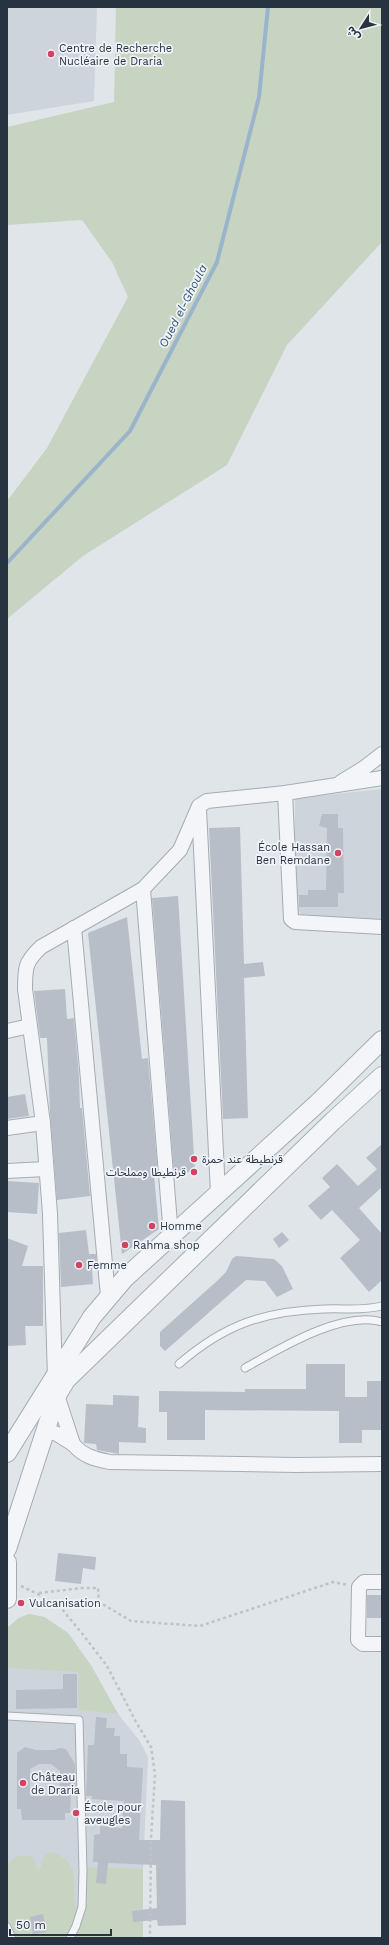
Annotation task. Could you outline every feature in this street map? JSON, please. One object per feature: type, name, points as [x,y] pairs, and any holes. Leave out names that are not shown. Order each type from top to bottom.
[{"type":"street","points":[[331,786],[350,777],[382,754]]},
{"type":"street","points":[[55,1377],[50,1214],[43,1123],[25,989],[25,968],[30,958],[41,947],[143,889],[180,850],[199,806],[207,801],[285,793],[382,778]]},
{"type":"street","points":[[285,793],[291,920],[295,922],[382,927]]},
{"type":"street","points":[[199,806],[218,1193]]},
{"type":"street","points":[[143,889],[170,1236]]},
{"type":"street","points":[[74,928],[108,1296]]},
{"type":"street","points":[[7,1031],[30,1026]]},
{"type":"street","points":[[7,1453],[13,1433],[55,1377],[92,1317],[108,1296],[170,1236],[319,1102],[382,1040]]},
{"type":"street","points":[[7,1599],[7,1549],[57,1394],[66,1380],[333,1121],[382,1076]]},
{"type":"street","points":[[7,1128],[43,1123]]},
{"type":"street","points":[[7,1171],[46,1169]]},
{"type":"street","points":[[57,1394],[73,1444]]},
{"type":"street","points":[[45,1430],[57,1434],[73,1444],[80,1452],[91,1458],[110,1462],[296,1465],[382,1464]]},
{"type":"street","points":[[382,1582],[364,1582],[359,1587],[358,1640],[363,1644],[382,1644]]},
{"type":"lane","points":[[180,1364],[198,1348],[227,1330],[259,1316],[326,1308],[368,1310],[382,1306]]},
{"type":"lane","points":[[245,1368],[281,1347],[317,1331],[349,1321],[382,1322]]},
{"type":"lane","points":[[7,1716],[79,1720],[83,1871],[82,1907],[76,1926],[70,1938]]},
{"type":"lane","points":[[7,1927],[12,1938]]},
{"type":"path","points":[[7,1577],[16,1584],[38,1594],[62,1609],[107,1666],[136,1722],[151,1747],[155,1774],[151,1838],[150,1938]]},
{"type":"path","points":[[38,1594],[75,1589],[98,1588],[99,1602],[131,1621],[200,1626],[333,1582],[359,1587]]},
{"type":"shaded area","name":"Centre de Recherche Nucléaire de Draria","points":[[7,7],[97,7],[94,101],[7,115]]},
{"type":"shaded area","name":"École Hassan Ben Remdane","points":[[382,789],[382,919],[303,917],[295,907],[295,798]]},
{"type":"shaded area","name":"École pour aveugles","points":[[29,1614],[44,1617],[68,1633],[92,1667],[118,1714],[139,1740],[148,1757],[143,1869],[143,1938],[7,1938],[7,1628],[19,1618]]},
{"type":"green space","points":[[116,7],[382,7],[382,242],[287,345],[227,465],[83,556],[7,619],[7,501],[47,448],[128,297],[112,262],[82,220],[7,225],[7,127],[114,102]]},
{"type":"green space","points":[[29,1614],[44,1617],[68,1633],[92,1667],[118,1714],[79,1710],[78,1672],[7,1668],[7,1628],[19,1618]]},
{"type":"green space","points":[[52,1852],[61,1856],[68,1862],[71,1868],[74,1876],[75,1908],[84,1908],[85,1867],[143,1869],[143,1938],[7,1938],[7,1868],[9,1864],[18,1856],[26,1855],[34,1858],[37,1869],[41,1868],[44,1858],[47,1854]]},
{"type":"building","points":[[322,814],[338,814],[338,828],[343,828],[344,893],[338,893],[338,907],[299,907],[299,895],[308,895],[308,890],[326,890],[327,828],[319,826]]},
{"type":"building","points":[[240,827],[244,964],[263,962],[265,976],[244,978],[248,1118],[223,1119],[209,828]]},
{"type":"building","points":[[178,896],[195,1172],[174,1173],[152,898]]},
{"type":"building","points":[[127,917],[142,1059],[148,1058],[158,1174],[154,1175],[159,1229],[122,1254],[88,933]]},
{"type":"building","points":[[65,989],[67,1019],[74,1018],[80,1108],[82,1108],[90,1196],[57,1200],[50,1113],[47,1038],[40,1038],[34,991]]},
{"type":"building","points":[[25,1094],[29,1116],[7,1119],[7,1097]]},
{"type":"building","points":[[382,1144],[382,1187],[359,1208],[382,1234],[382,1280],[369,1292],[340,1258],[360,1240],[332,1210],[321,1220],[308,1206],[330,1187],[322,1178],[337,1164],[358,1186],[377,1169],[366,1158]]},
{"type":"building","points":[[7,1181],[39,1183],[37,1214],[7,1212]]},
{"type":"building","points":[[86,1230],[89,1254],[96,1254],[97,1269],[92,1269],[93,1284],[61,1287],[59,1233]]},
{"type":"building","points":[[282,1232],[289,1240],[279,1248],[273,1239]]},
{"type":"building","points":[[7,1238],[28,1246],[22,1266],[43,1266],[43,1326],[25,1326],[26,1345],[7,1346]]},
{"type":"building","points":[[236,1256],[274,1259],[282,1266],[293,1289],[277,1297],[265,1281],[246,1280],[165,1351],[160,1346],[160,1332],[226,1272],[232,1259]]},
{"type":"building","points":[[306,1364],[345,1364],[345,1397],[367,1397],[367,1381],[382,1381],[382,1430],[362,1430],[362,1443],[339,1443],[339,1411],[205,1410],[205,1440],[167,1440],[167,1412],[159,1412],[159,1391],[245,1392],[245,1389],[306,1389]]},
{"type":"building","points":[[113,1395],[139,1396],[138,1427],[146,1428],[146,1443],[119,1442],[119,1454],[97,1450],[96,1444],[84,1443],[86,1404],[113,1405]]},
{"type":"building","points":[[58,1553],[96,1557],[95,1570],[83,1568],[81,1584],[55,1581]]},
{"type":"building","points":[[367,1595],[382,1595],[382,1618],[367,1618]]},
{"type":"building","points":[[63,1674],[77,1674],[77,1708],[16,1709],[16,1690],[63,1689]]},
{"type":"building","points":[[96,1717],[107,1718],[106,1728],[115,1728],[114,1736],[120,1736],[120,1754],[127,1754],[127,1767],[143,1768],[139,1840],[160,1840],[161,1800],[185,1801],[186,1925],[158,1926],[157,1920],[133,1922],[132,1911],[157,1908],[156,1865],[108,1863],[106,1884],[96,1883],[98,1862],[93,1862],[94,1835],[100,1834],[100,1826],[122,1828],[124,1801],[92,1799],[92,1796],[86,1796],[88,1745],[94,1745]]},
{"type":"building","name":"Château de Draria","points":[[25,1747],[36,1750],[66,1749],[75,1764],[76,1795],[71,1795],[70,1813],[65,1813],[65,1820],[22,1820],[21,1809],[17,1809],[17,1753]],"holes":[[[39,1764],[51,1764],[60,1771],[59,1796],[30,1796],[30,1769]]]},
{"type":"building","points":[[43,1914],[47,1932],[33,1934],[30,1917]]},
{"type":"waterway","name":"Oued el-Ghoula","points":[[7,563],[130,431],[217,262],[259,97],[268,7]]},
{"type":"place","name":"Centre de Recherche Nucléaire de Draria","points":[[51,54]]},
{"type":"place","name":"École Hassan Ben Remdane","points":[[338,853]]},
{"type":"place","name":"قرنطيطة عند حمرة","points":[[194,1159]]},
{"type":"place","name":"قرنطيطا ومملحات","points":[[194,1172]]},
{"type":"place","name":"Homme","points":[[152,1226]]},
{"type":"place","name":"Rahma shop","points":[[125,1245]]},
{"type":"place","name":"Femme","points":[[79,1265]]},
{"type":"place","name":"Vulcanisation","points":[[21,1603]]},
{"type":"place","name":"Château de Draria","points":[[23,1783]]},
{"type":"place","name":"École pour aveugles","points":[[76,1813]]}]
